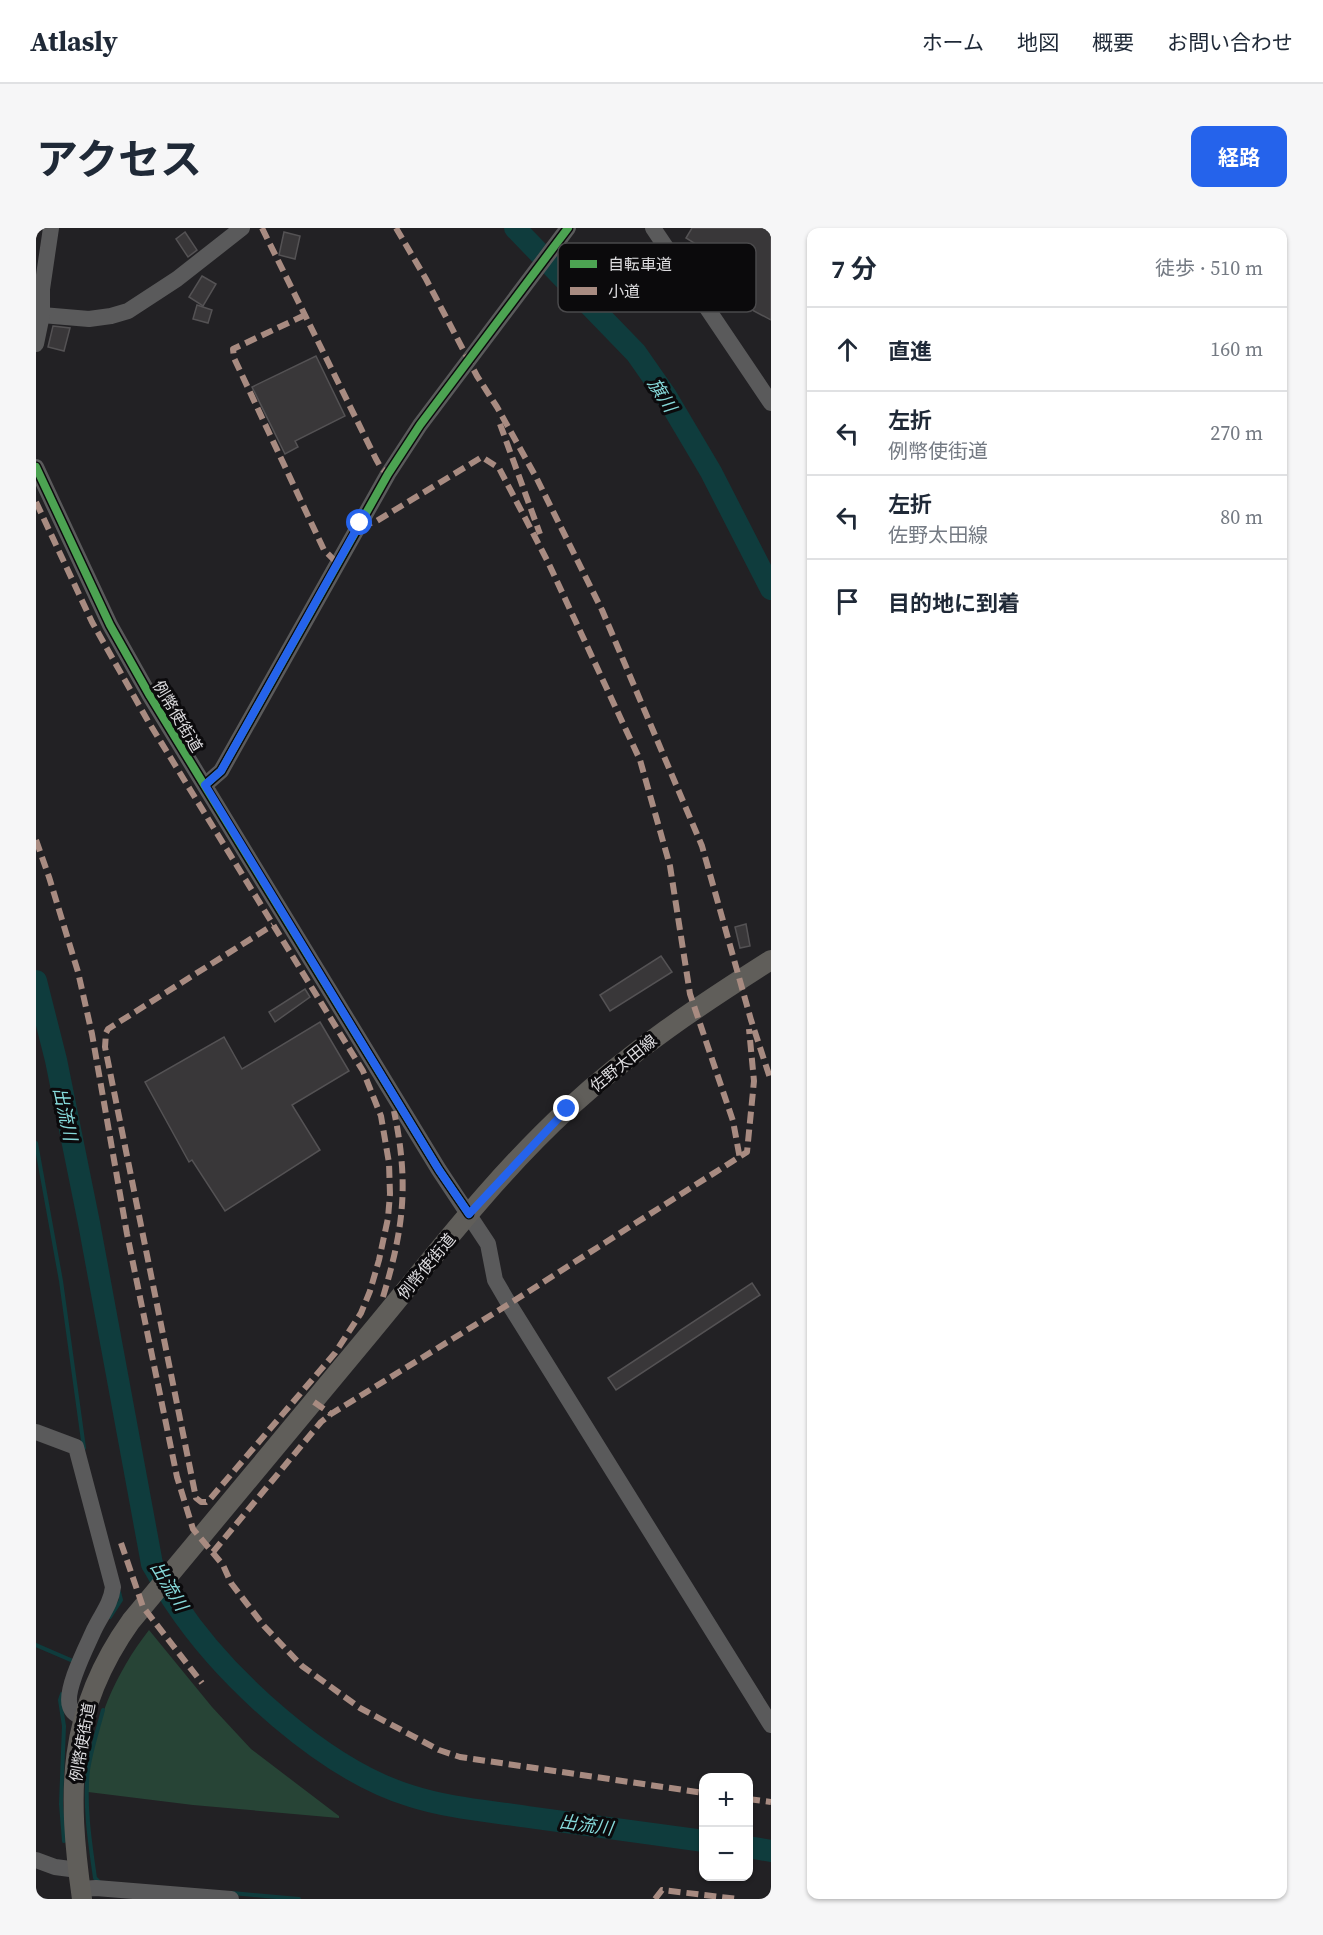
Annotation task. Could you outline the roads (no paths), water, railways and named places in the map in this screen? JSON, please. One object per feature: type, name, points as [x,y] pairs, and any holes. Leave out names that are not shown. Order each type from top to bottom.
[{"type":"main road","name":"佐野太田線","points":[[469,1214],[546,1130],[595,1085],[664,1030],[771,960]]},
{"type":"main road","name":"例幣使街道","points":[[81,1886],[72,1803],[75,1763],[83,1718],[100,1670],[109,1654],[147,1600],[469,1214]]},
{"type":"street","points":[[36,344],[51,228]]},
{"type":"street","points":[[39,313],[89,319],[128,311],[177,279],[242,228]]},
{"type":"street","points":[[205,785],[221,771],[388,474],[420,424],[568,228]]},
{"type":"street","points":[[653,228],[663,243]]},
{"type":"street","points":[[710,312],[771,403]]},
{"type":"street","name":"例幣使街道","points":[[36,467],[104,629],[150,696],[439,1170],[469,1214]]},
{"type":"street","points":[[469,1214],[488,1244],[495,1280],[509,1304],[771,1725]]},
{"type":"street","points":[[36,1432],[76,1447],[113,1587],[112,1599],[95,1629],[72,1682],[70,1707],[74,1713],[83,1718]]},
{"type":"street","points":[[36,1860],[61,1868],[81,1886],[231,1899]]},
{"type":"waterway","name":"旗川","points":[[515,228],[558,272]]},
{"type":"waterway","name":"旗川","points":[[596,312],[636,353],[666,396],[711,472],[771,589]]},
{"type":"waterway","name":"出流川","points":[[36,981],[56,1060],[89,1223],[152,1564],[175,1603],[196,1632],[249,1690],[280,1718],[345,1765],[378,1783],[411,1796],[454,1806],[699,1840]]},
{"type":"waterway","points":[[36,1143],[61,1281],[84,1448]]},
{"type":"waterway","points":[[110,1617],[121,1600],[119,1592]]},
{"type":"waterway","points":[[36,1645],[73,1661]]},
{"type":"waterway","points":[[62,1694],[60,1700],[64,1726],[61,1804],[64,1841]]},
{"type":"waterway","points":[[99,1882],[95,1878],[90,1838],[87,1783],[91,1755],[103,1710]]},
{"type":"waterway","name":"出流川","points":[[753,1848],[771,1851]]},
{"type":"waterway","points":[[232,1893],[299,1899]]}]
